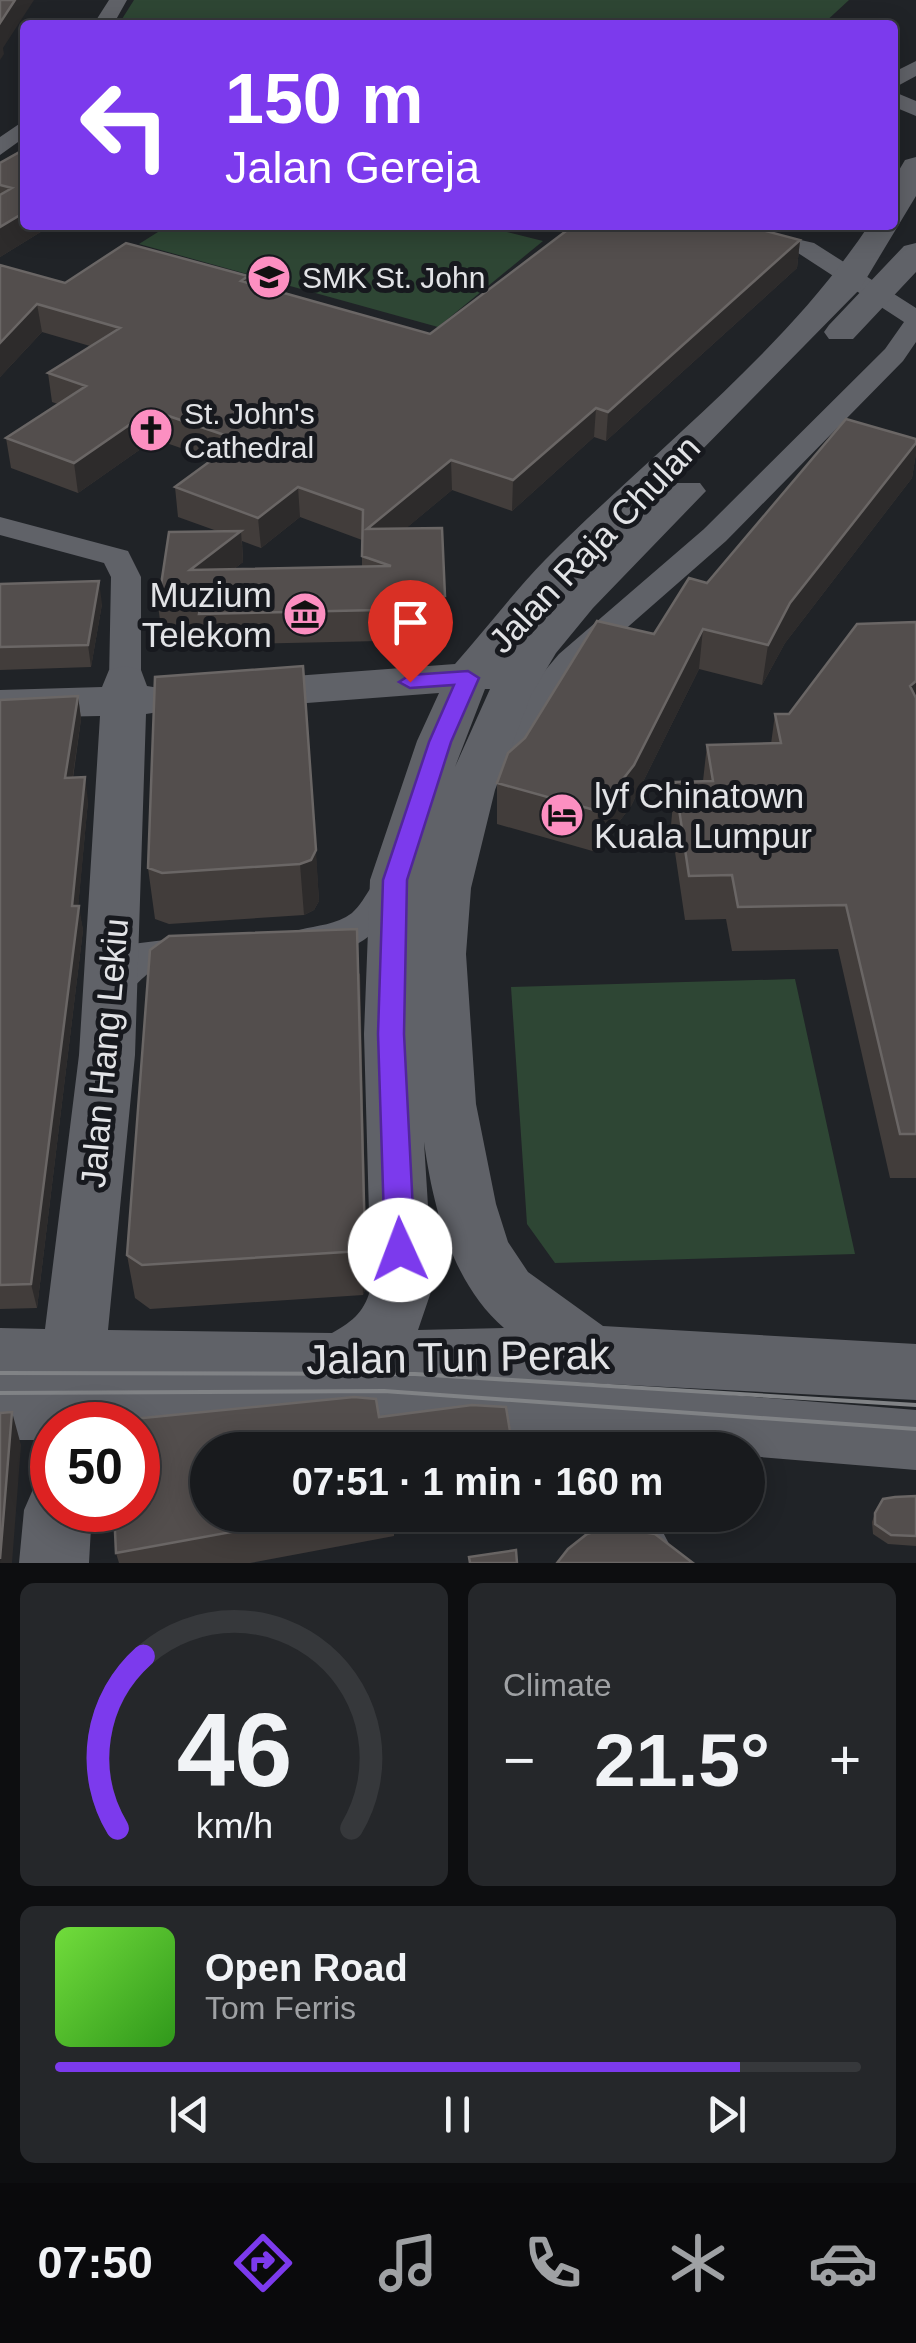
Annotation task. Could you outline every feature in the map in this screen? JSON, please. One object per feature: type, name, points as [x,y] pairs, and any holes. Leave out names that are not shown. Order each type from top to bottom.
[{"type":"main road","name":"Jalan Raja Chulan","points":[[337,1360],[386,1334],[394,1323],[402,1286],[391,1034],[395,880],[461,755],[494,666],[578,603],[901,252],[916,166]]},
{"type":"main road","points":[[916,179],[916,204]]},
{"type":"main road","points":[[901,252],[901,220],[916,214]]},
{"type":"main road","points":[[0,704],[124,691],[202,677],[440,659],[494,666]]},
{"type":"main road","points":[[0,683],[124,691],[381,684],[494,666]]},
{"type":"main road","points":[[381,684],[421,714],[461,755]]},
{"type":"main road","name":"Jalan Hang Lekiu","points":[[68,1397],[102,1114],[124,770],[124,691]]},
{"type":"main road","name":"Jalan Raja Chulan","points":[[461,755],[457,842],[442,917],[450,1118],[467,1222],[497,1279],[523,1307],[593,1353]]},
{"type":"main road","name":"Jalan Tun Perak","points":[[0,1411],[68,1397],[337,1360],[593,1353],[916,1372]]},
{"type":"main road","name":"Jalan Tun Perak","points":[[0,1356],[68,1397],[342,1398],[547,1409],[624,1432]]},
{"type":"main road","name":"Jalan Tun Perak","points":[[765,1438],[916,1440]]},
{"type":"main road","points":[[54,1563],[56,1532]]},
{"type":"street","points":[[0,148],[20,130]]},
{"type":"street","points":[[736,234],[810,236],[901,252]]},
{"type":"street","points":[[461,755],[715,535],[904,344],[916,321],[810,236]]},
{"type":"street","points":[[860,386],[916,367]]},
{"type":"street","points":[[0,526],[117,556],[126,577],[124,691]]},
{"type":"street","points":[[280,943],[351,934],[379,908],[395,880]]},
{"type":"street","points":[[111,986],[146,954],[226,947]]},
{"type":"street","points":[[637,1532],[654,1563]]},
{"type":"green space","points":[[134,0],[849,0],[827,20],[122,19]]},
{"type":"green space","points":[[161,230],[499,230],[543,241],[438,327],[139,244]]},
{"type":"green space","points":[[795,979],[855,1254],[555,1263],[527,1224],[511,987]]},
{"type":"building","points":[[0,0],[15,0],[0,23]]},
{"type":"building","points":[[20,152],[20,215],[0,227],[0,195],[12,188],[0,185],[0,163]]},
{"type":"building","points":[[567,230],[762,230],[800,240],[608,412],[596,408],[513,480],[451,460],[367,529],[442,528],[445,596],[378,598],[378,610],[199,614],[201,604],[158,605],[169,532],[241,531],[190,570],[391,566],[362,556],[363,510],[298,487],[258,518],[175,487],[239,440],[151,410],[74,463],[6,438],[86,386],[48,373],[120,328],[37,304],[0,343],[0,265],[65,283],[126,243],[248,276],[241,281],[430,334]]},
{"type":"building","points":[[846,419],[916,439],[916,443],[790,603],[768,645],[703,629],[634,765],[598,811],[497,783],[508,753],[525,738],[597,621],[654,634],[689,578],[707,583]]},
{"type":"building","points":[[99,581],[88,645],[0,647],[0,584]]},
{"type":"building","points":[[916,622],[916,681],[910,686],[916,698],[916,1134],[900,1134],[846,905],[738,907],[732,875],[689,876],[675,782],[713,781],[707,745],[781,743],[775,714],[789,714],[857,624]]},
{"type":"building","points":[[303,666],[316,850],[311,860],[300,864],[162,873],[148,868],[155,677]]},
{"type":"building","points":[[78,696],[65,778],[85,777],[72,906],[79,906],[31,1284],[0,1285],[0,700]]},
{"type":"building","points":[[357,929],[365,1242],[361,1251],[142,1265],[127,1255],[150,950],[169,936]]},
{"type":"building","points":[[354,1397],[376,1399],[379,1417],[472,1405],[506,1407],[510,1432],[190,1432],[190,1532],[232,1532],[116,1553],[115,1532],[160,1532],[160,1416]]},
{"type":"building","points":[[12,1412],[0,1559],[0,1413]]},
{"type":"building","points":[[916,1496],[916,1536],[891,1535],[875,1524],[875,1513],[883,1499]]},
{"type":"building","points":[[587,1534],[655,1534],[693,1563],[557,1563]]},
{"type":"building","points":[[516,1550],[517,1563],[470,1563],[469,1557]]},
{"type":"tram line","points":[[0,1373],[415,1374],[916,1405]]},
{"type":"tram line","points":[[0,1393],[384,1391],[916,1429]]},
{"type":"place","name":"SMK St. John","points":[[269,277]]},
{"type":"place","name":"St. John's Cathedral","points":[[151,430]]},
{"type":"place","name":"Muzium Telekom","points":[[305,614]]},
{"type":"place","name":"lyf Chinatown Kuala Lumpur","points":[[562,815]]},
{"type":"route","points":[[400,1250],[391,1034],[390,951],[395,880],[440,742],[468,678],[410,682]]}]
